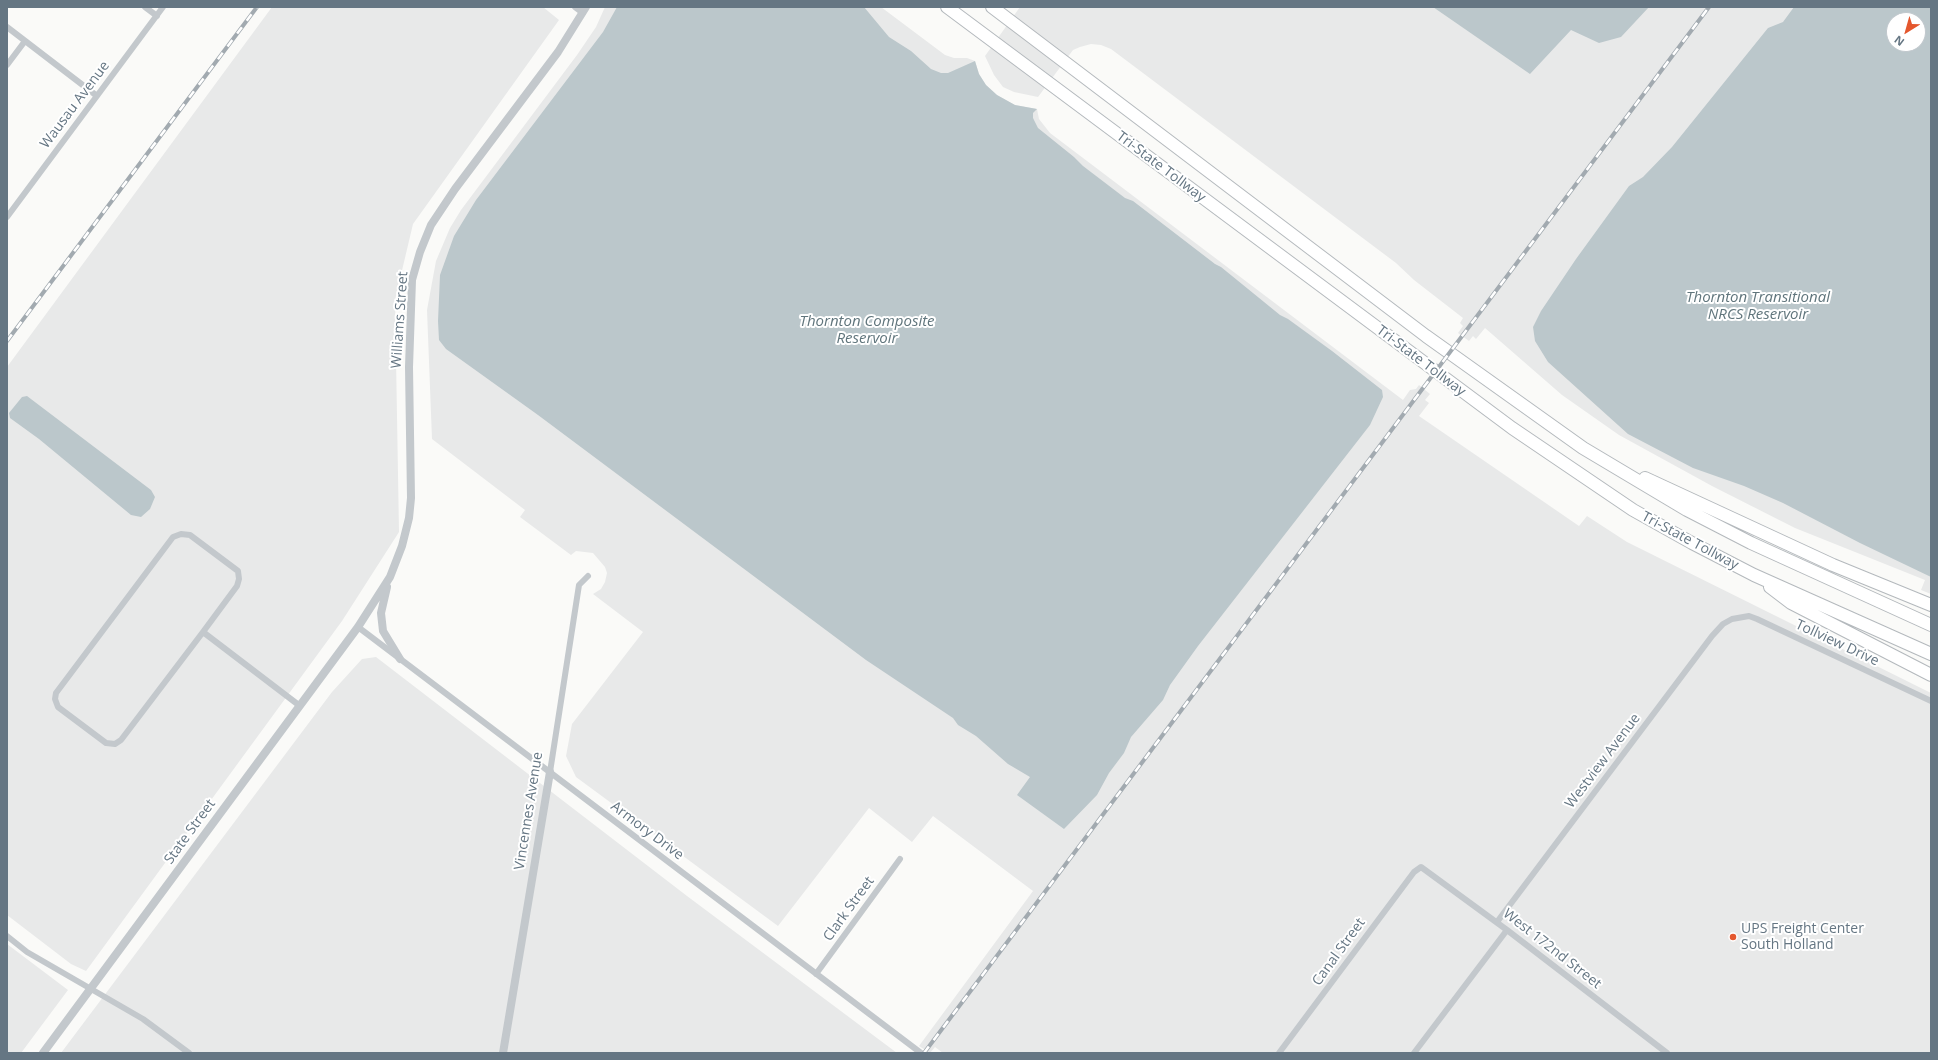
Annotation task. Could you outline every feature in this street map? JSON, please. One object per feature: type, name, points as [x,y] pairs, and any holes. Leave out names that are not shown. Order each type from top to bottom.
[{"type":"highway","name":"Tri-State Tollway","points":[[947,7],[1500,419],[1557,460],[1633,510],[1692,544],[1754,575],[1931,654]]},
{"type":"highway","name":"Tri-State Tollway","points":[[992,7],[1426,336],[1583,448],[1687,510],[1765,549],[1931,625]]},
{"type":"highway","points":[[1583,448],[1752,529],[1833,565],[1931,605]]},
{"type":"highway","points":[[1754,575],[1791,603],[1931,675]]},
{"type":"street","points":[[145,7],[156,16]]},
{"type":"street","name":"Wausau Avenue","points":[[8,212],[163,7]]},
{"type":"street","points":[[575,7],[584,10]]},
{"type":"street","name":"Williams Street","points":[[358,627],[390,577],[402,546],[409,518],[411,498],[409,367],[412,280],[420,252],[431,225],[455,189],[558,52],[584,10]]},
{"type":"street","points":[[7,27],[97,96]]},
{"type":"street","points":[[7,65],[25,41]]},
{"type":"street","points":[[181,534],[190,535],[238,571],[239,579],[237,586],[203,632],[121,740],[114,744],[106,743],[58,707],[55,699],[56,693],[173,537],[181,534]]},
{"type":"street","name":"Vincennes Avenue","points":[[504,1053],[550,772],[578,585],[588,576]]},
{"type":"street","points":[[390,577],[382,606],[383,631],[400,659]]},
{"type":"street","name":"Tollview Drive","points":[[1732,619],[1749,616],[1757,618],[1931,701]]},
{"type":"street","name":"Westview Avenue","points":[[1497,922],[1712,636],[1723,624],[1732,619]]},
{"type":"street","name":"Armory Drive","points":[[358,627],[921,1053]]},
{"type":"street","name":"State Street","points":[[43,1053],[358,627]]},
{"type":"street","points":[[203,632],[300,706]]},
{"type":"street","name":"Clark Street","points":[[816,974],[900,859]]},
{"type":"street","name":"West 172nd Street","points":[[1421,867],[1497,922],[1667,1053]]},
{"type":"street","name":"Canal Street","points":[[1279,1053],[1414,872],[1421,867]]},
{"type":"street","points":[[1414,1053],[1507,930]]},
{"type":"street","points":[[7,936],[27,952],[143,1019],[189,1053]]},
{"type":"shaded area","points":[[272,7],[543,7],[559,20],[413,224],[395,300],[399,532],[342,621],[86,971],[71,964],[7,915],[7,367]]},
{"type":"shaded area","points":[[605,7],[881,7],[945,55],[954,58],[967,58],[975,61],[979,74],[986,85],[997,95],[1015,105],[1037,109],[1039,119],[1050,133],[1403,400],[1410,390],[1416,389],[1419,385],[1430,394],[1425,400],[1429,403],[1419,416],[1579,526],[1587,516],[1627,542],[1931,693],[1931,1053],[943,1053],[935,1047],[930,1053],[919,1046],[1033,891],[933,816],[912,842],[869,808],[778,926],[576,777],[566,756],[572,724],[643,632],[593,594],[601,589],[605,582],[607,573],[605,567],[593,553],[576,551],[571,555],[520,517],[525,510],[432,439],[427,310],[436,261],[450,228],[461,210],[577,55],[596,27]]},
{"type":"shaded area","points":[[1020,7],[1931,7],[1931,594],[1921,590],[1925,580],[1795,528],[1712,486],[1619,435],[1562,395],[1485,328],[1476,339],[1473,336],[1469,341],[1458,333],[1463,326],[1460,323],[1463,318],[1414,280],[1396,263],[1111,49],[1101,45],[1091,44],[1073,50],[1038,97],[1014,92],[1003,87],[994,75],[985,56]]},
{"type":"shaded area","points":[[376,657],[687,896],[897,1053],[61,1053],[332,692],[362,659]]},
{"type":"shaded area","points":[[7,944],[68,990],[21,1053],[7,1053]]},
{"type":"water","name":"Thornton Composite Reservoir","points":[[617,7],[864,7],[889,37],[911,51],[931,69],[941,73],[948,73],[975,61],[979,74],[986,85],[997,95],[1015,105],[1037,109],[1033,113],[1033,118],[1038,128],[1083,166],[1125,198],[1133,201],[1215,264],[1221,267],[1280,315],[1288,319],[1332,351],[1382,390],[1383,397],[1370,425],[1198,646],[1170,685],[1163,700],[1131,737],[1124,753],[1109,773],[1097,795],[1064,829],[1017,795],[1030,777],[1008,764],[976,736],[958,725],[953,718],[866,660],[538,415],[446,349],[439,340],[438,321],[440,275],[454,236],[476,200],[603,32]]},
{"type":"water","points":[[1433,7],[1649,7],[1621,37],[1599,43],[1571,30],[1530,74]]},
{"type":"water","name":"Thornton Transitional NRCS Reservoir","points":[[1794,7],[1931,7],[1931,577],[1860,543],[1783,503],[1744,486],[1693,468],[1628,434],[1548,362],[1535,341],[1533,327],[1541,311],[1576,259],[1629,186],[1643,177],[1672,147],[1768,28],[1783,22]]},
{"type":"water","points":[[27,396],[151,490],[155,497],[150,509],[141,517],[131,515],[39,439],[10,418],[9,413],[22,397]]},
{"type":"railway","points":[[7,341],[257,7]]},
{"type":"railway","points":[[924,1053],[1709,7]]},
{"type":"place","name":"UPS Freight Center South Holland","points":[[1733,937]]}]
